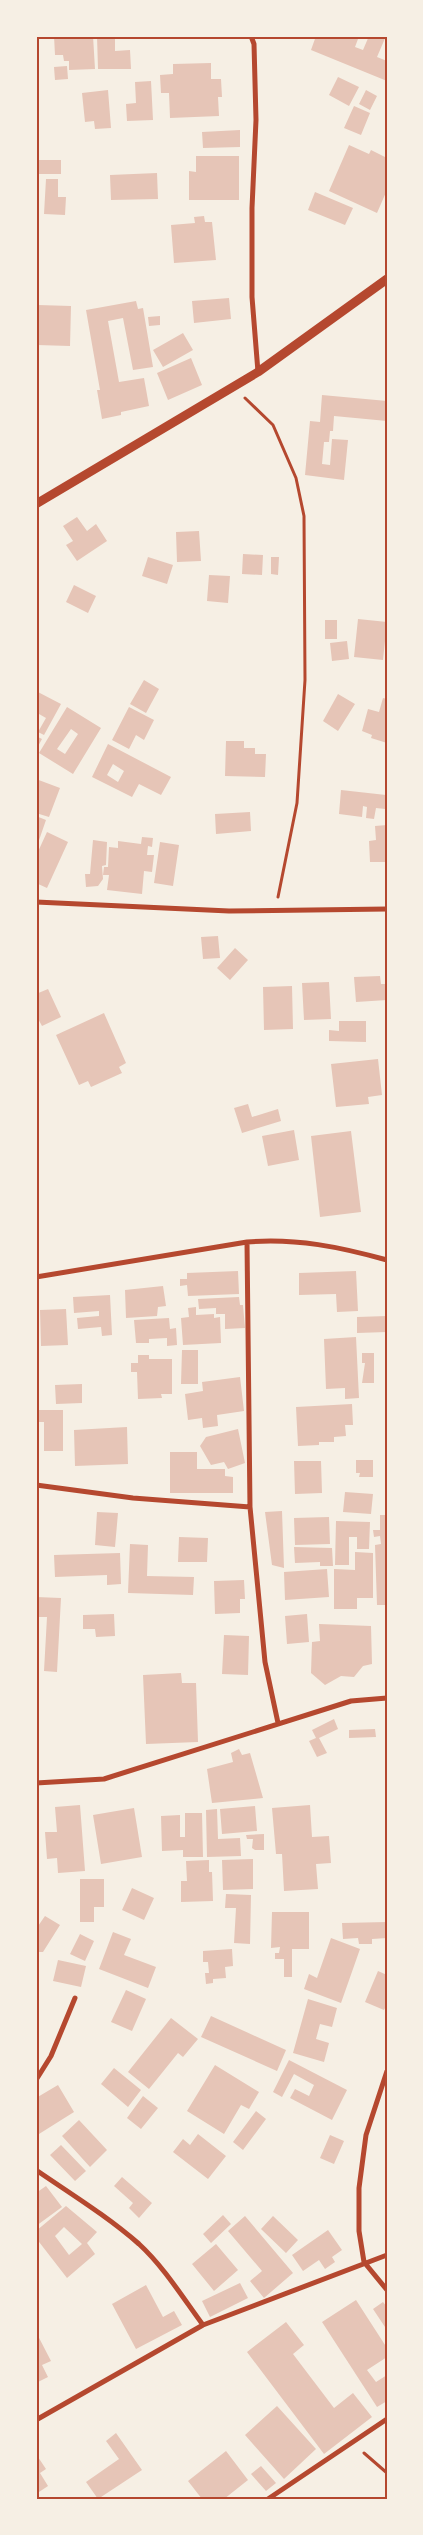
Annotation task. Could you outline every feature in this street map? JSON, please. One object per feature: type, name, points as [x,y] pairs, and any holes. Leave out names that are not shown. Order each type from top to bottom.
[{"type":"street","points":[[251,36],[254,44],[256,120],[252,208],[252,297],[258,372]]},
{"type":"street","points":[[36,504],[234,388],[387,279]]},
{"type":"street","points":[[36,902],[229,911],[387,910]]},
{"type":"street","points":[[36,1277],[248,1242],[277,1240],[316,1242],[387,1260]]},
{"type":"street","points":[[248,1242],[250,1508],[266,1662],[278,1723]]},
{"type":"street","points":[[36,1485],[133,1498],[250,1508]]},
{"type":"street","points":[[36,1783],[104,1779],[351,1701],[387,1698]]},
{"type":"street","points":[[36,2080],[51,2056],[75,1998]]},
{"type":"street","points":[[387,2071],[366,2135],[359,2188],[359,2230],[364,2262],[387,2290]]},
{"type":"street","points":[[36,2170],[106,2217],[140,2245],[203,2325]]},
{"type":"street","points":[[36,2420],[203,2325],[387,2254]]},
{"type":"street","points":[[268,2499],[387,2419]]},
{"type":"path","points":[[234,388],[273,425],[296,478],[304,516],[305,680],[297,803],[275,910]]},
{"type":"path","points":[[352,2442],[387,2473]]},
{"type":"building","points":[[54,36],[93,36],[95,69],[69,70],[69,61],[64,61],[63,55],[55,55]]},
{"type":"building","points":[[97,36],[115,36],[115,51],[130,50],[131,69],[98,69]]},
{"type":"building","points":[[316,36],[352,36],[358,39],[355,47],[363,50],[369,36],[386,36],[377,57],[387,61],[387,81],[311,50]]},
{"type":"building","points":[[211,63],[211,79],[221,79],[222,97],[218,97],[219,116],[170,118],[169,93],[161,93],[160,75],[173,74],[173,64]]},
{"type":"building","points":[[67,66],[68,79],[55,80],[54,67]]},
{"type":"building","points":[[338,77],[359,87],[349,106],[329,95]]},
{"type":"building","points":[[151,81],[153,120],[127,121],[126,104],[136,103],[135,82]]},
{"type":"building","points":[[108,90],[111,128],[95,129],[94,121],[85,122],[82,93]]},
{"type":"building","points":[[366,90],[377,96],[370,110],[359,104]]},
{"type":"building","points":[[354,106],[370,113],[361,135],[344,128]]},
{"type":"building","points":[[240,130],[240,147],[203,148],[202,132]]},
{"type":"building","points":[[349,145],[369,154],[371,150],[387,158],[387,190],[377,213],[329,191]]},
{"type":"building","points":[[196,156],[239,156],[239,200],[189,200],[189,171],[196,172]]},
{"type":"building","points":[[36,160],[61,160],[61,174],[36,174]]},
{"type":"building","points":[[157,173],[158,199],[111,200],[110,175]]},
{"type":"building","points":[[46,179],[58,179],[58,197],[66,197],[65,215],[44,214]]},
{"type":"building","points":[[315,192],[353,208],[345,225],[308,210]]},
{"type":"building","points":[[204,216],[205,222],[212,222],[216,260],[174,263],[171,225],[195,223],[194,217]]},
{"type":"building","points":[[229,298],[231,319],[194,323],[192,301]]},
{"type":"building","points":[[136,301],[138,309],[143,308],[153,367],[133,370],[123,318],[108,321],[119,382],[144,378],[149,406],[121,412],[121,415],[102,419],[97,390],[100,390],[86,310]]},
{"type":"building","points":[[38,305],[71,306],[70,346],[37,345]]},
{"type":"building","points":[[160,316],[160,325],[149,326],[148,317]]},
{"type":"building","points":[[183,333],[193,350],[163,367],[153,350]]},
{"type":"building","points":[[191,358],[202,385],[168,400],[157,373]]},
{"type":"building","points":[[322,395],[387,401],[387,421],[334,416],[333,431],[330,431],[329,442],[324,442],[322,464],[330,465],[332,439],[348,440],[344,480],[305,475],[310,421],[320,422]]},
{"type":"building","points":[[77,517],[87,531],[96,524],[107,541],[77,561],[66,545],[73,541],[63,526]]},
{"type":"building","points":[[199,531],[201,561],[177,562],[176,532]]},
{"type":"building","points":[[243,554],[263,555],[262,575],[242,574]]},
{"type":"building","points":[[148,557],[173,565],[167,584],[142,576]]},
{"type":"building","points":[[271,557],[279,557],[278,575],[271,574]]},
{"type":"building","points":[[209,575],[230,576],[228,603],[207,601]]},
{"type":"building","points":[[74,585],[96,596],[88,613],[66,602]]},
{"type":"building","points":[[358,619],[387,622],[383,660],[354,657]]},
{"type":"building","points":[[325,620],[337,620],[337,639],[325,639]]},
{"type":"building","points":[[347,641],[349,659],[332,661],[330,643]]},
{"type":"building","points":[[144,680],[159,689],[146,713],[130,704]]},
{"type":"building","points":[[36,691],[61,704],[44,735],[38,732],[46,718],[39,714],[36,719]]},
{"type":"building","points":[[338,694],[355,704],[338,731],[323,721]]},
{"type":"building","points":[[383,698],[387,699],[387,743],[371,738],[372,735],[362,731],[368,709],[379,712]]},
{"type":"building","points":[[67,707],[101,728],[73,774],[39,753]],"holes":[[[71,729],[78,734],[65,754],[57,749]]]},
{"type":"building","points":[[129,707],[154,720],[144,740],[136,735],[129,749],[112,740]]},
{"type":"building","points":[[36,736],[42,739],[36,750]]},
{"type":"building","points":[[226,741],[244,741],[244,748],[255,748],[255,754],[266,754],[265,777],[225,776]]},
{"type":"building","points":[[108,744],[171,777],[161,795],[139,784],[132,797],[92,777]],"holes":[[[113,764],[124,771],[118,782],[107,775]]]},
{"type":"building","points":[[36,779],[60,788],[49,817],[36,813]]},
{"type":"building","points":[[341,790],[386,795],[385,809],[376,808],[374,819],[366,818],[367,807],[363,806],[362,817],[339,814]]},
{"type":"building","points":[[250,812],[251,831],[216,834],[215,814]]},
{"type":"building","points":[[36,816],[46,820],[37,846],[36,846]]},
{"type":"building","points":[[387,825],[387,862],[370,862],[369,841],[376,840],[375,826]]},
{"type":"building","points":[[47,832],[68,842],[47,888],[36,883],[36,856]]},
{"type":"building","points":[[142,837],[153,838],[152,847],[148,846],[147,855],[154,855],[152,872],[144,871],[142,894],[107,890],[109,875],[103,875],[104,867],[108,867],[109,847],[118,848],[118,841],[141,844]]},
{"type":"building","points":[[93,840],[107,842],[106,865],[102,866],[103,879],[98,886],[86,887],[85,874],[90,874]]},
{"type":"building","points":[[160,842],[179,845],[173,886],[154,883]]},
{"type":"building","points":[[218,936],[220,958],[203,959],[201,937]]},
{"type":"building","points":[[235,948],[248,960],[230,980],[217,968]]},
{"type":"building","points":[[380,976],[381,984],[387,984],[387,1000],[356,1002],[354,977]]},
{"type":"building","points":[[329,982],[331,1019],[304,1020],[302,983]]},
{"type":"building","points":[[292,986],[293,1029],[264,1030],[263,987]]},
{"type":"building","points":[[48,989],[61,1017],[42,1026],[36,1015],[36,994]]},
{"type":"building","points":[[104,1013],[126,1063],[119,1067],[122,1073],[91,1087],[88,1081],[79,1085],[56,1035]]},
{"type":"building","points":[[339,1021],[366,1021],[366,1042],[329,1041],[329,1030],[339,1031]]},
{"type":"building","points":[[378,1059],[382,1095],[368,1097],[369,1104],[336,1107],[331,1064]]},
{"type":"building","points":[[248,1104],[252,1117],[278,1109],[281,1121],[242,1133],[234,1108]]},
{"type":"building","points":[[294,1130],[299,1160],[268,1166],[262,1136]]},
{"type":"building","points":[[351,1131],[361,1212],[320,1217],[311,1136]]},
{"type":"building","points":[[238,1271],[239,1294],[188,1296],[187,1285],[180,1286],[180,1279],[187,1279],[187,1273]]},
{"type":"building","points":[[356,1271],[358,1311],[337,1312],[336,1294],[299,1295],[299,1273]]},
{"type":"building","points":[[163,1286],[166,1306],[158,1307],[157,1316],[126,1318],[125,1290]]},
{"type":"building","points":[[110,1295],[112,1335],[102,1336],[101,1327],[78,1329],[77,1318],[99,1316],[99,1311],[74,1313],[73,1297]]},
{"type":"building","points":[[239,1297],[240,1305],[243,1305],[245,1328],[225,1329],[225,1314],[216,1314],[216,1308],[199,1309],[198,1299]]},
{"type":"building","points":[[196,1307],[196,1315],[214,1314],[214,1318],[220,1317],[221,1343],[183,1345],[181,1318],[189,1317],[188,1308]]},
{"type":"building","points":[[66,1309],[68,1345],[41,1346],[40,1310]]},
{"type":"building","points":[[387,1316],[387,1332],[357,1333],[357,1317]]},
{"type":"building","points":[[169,1318],[170,1329],[176,1328],[177,1345],[167,1346],[167,1338],[149,1339],[149,1343],[136,1343],[134,1320]]},
{"type":"building","points":[[356,1337],[359,1398],[345,1399],[345,1388],[326,1389],[324,1339]]},
{"type":"building","points":[[182,1350],[198,1350],[198,1384],[181,1384]]},
{"type":"building","points":[[362,1353],[374,1353],[374,1383],[362,1383],[365,1363],[362,1363]]},
{"type":"building","points":[[138,1355],[149,1355],[149,1359],[172,1359],[172,1394],[161,1394],[162,1398],[138,1399],[137,1372],[131,1372],[131,1363],[138,1363]]},
{"type":"building","points":[[240,1377],[244,1411],[217,1415],[218,1426],[203,1428],[202,1418],[188,1420],[185,1394],[203,1391],[202,1382]]},
{"type":"building","points":[[82,1384],[82,1403],[56,1404],[55,1385]]},
{"type":"building","points":[[352,1404],[353,1425],[345,1425],[346,1436],[334,1437],[334,1442],[319,1442],[319,1445],[298,1446],[296,1407]]},
{"type":"building","points":[[36,1410],[63,1410],[63,1451],[44,1451],[44,1422],[36,1422]]},
{"type":"building","points":[[127,1427],[128,1464],[75,1466],[74,1430]]},
{"type":"building","points":[[238,1429],[245,1463],[228,1469],[224,1462],[211,1465],[200,1446],[206,1437]]},
{"type":"building","points":[[170,1452],[197,1452],[197,1469],[225,1469],[225,1476],[233,1477],[233,1493],[170,1493]]},
{"type":"building","points":[[356,1460],[373,1460],[373,1477],[359,1477],[360,1473],[356,1473]]},
{"type":"building","points":[[294,1461],[321,1461],[322,1493],[295,1494]]},
{"type":"building","points":[[345,1492],[373,1494],[371,1514],[343,1512]]},
{"type":"building","points":[[282,1511],[284,1568],[272,1565],[265,1512]]},
{"type":"building","points":[[97,1512],[118,1513],[115,1547],[95,1545]]},
{"type":"building","points":[[380,1515],[387,1515],[387,1605],[377,1605],[375,1545],[381,1544],[380,1536],[374,1537],[373,1530],[380,1530]]},
{"type":"building","points":[[329,1517],[330,1544],[295,1545],[294,1518]]},
{"type":"building","points":[[336,1521],[370,1522],[369,1549],[357,1549],[357,1537],[349,1537],[349,1565],[335,1565]]},
{"type":"building","points":[[179,1537],[208,1538],[207,1562],[178,1562]]},
{"type":"building","points":[[130,1544],[148,1545],[147,1576],[194,1577],[193,1595],[128,1593]]},
{"type":"building","points":[[294,1547],[332,1548],[333,1566],[320,1566],[320,1562],[295,1563]]},
{"type":"building","points":[[355,1552],[373,1553],[373,1598],[357,1598],[357,1609],[334,1609],[334,1569],[355,1570]]},
{"type":"building","points":[[120,1553],[121,1584],[107,1585],[107,1575],[55,1577],[54,1555]]},
{"type":"building","points":[[327,1569],[329,1597],[285,1600],[284,1572]]},
{"type":"building","points":[[244,1580],[245,1599],[240,1599],[240,1613],[215,1614],[214,1581]]},
{"type":"building","points":[[36,1597],[61,1598],[57,1672],[44,1671],[47,1617],[36,1617]]},
{"type":"building","points":[[114,1614],[115,1636],[96,1637],[95,1629],[83,1629],[83,1615]]},
{"type":"building","points":[[307,1614],[309,1642],[287,1644],[285,1616]]},
{"type":"building","points":[[319,1624],[371,1626],[372,1664],[363,1666],[354,1677],[341,1676],[325,1685],[311,1673],[312,1642],[320,1641]]},
{"type":"building","points":[[224,1635],[249,1636],[248,1675],[222,1674]]},
{"type":"building","points":[[181,1673],[182,1683],[196,1683],[198,1742],[146,1744],[143,1675]]},
{"type":"building","points":[[334,1719],[338,1729],[319,1738],[327,1753],[317,1757],[309,1741],[316,1738],[312,1730]]},
{"type":"building","points":[[375,1729],[376,1737],[349,1738],[349,1730]]},
{"type":"building","points":[[239,1749],[242,1755],[250,1753],[263,1798],[212,1803],[207,1769],[233,1762],[231,1753]]},
{"type":"building","points":[[80,1805],[85,1871],[58,1873],[57,1858],[47,1859],[45,1832],[57,1832],[55,1807]]},
{"type":"building","points":[[310,1805],[312,1837],[329,1836],[331,1863],[316,1864],[318,1889],[284,1891],[282,1854],[276,1854],[272,1808]]},
{"type":"building","points":[[255,1806],[257,1831],[222,1834],[220,1809]]},
{"type":"building","points":[[134,1808],[142,1857],[101,1864],[93,1815]]},
{"type":"building","points":[[217,1809],[218,1839],[240,1838],[241,1856],[207,1857],[206,1810]]},
{"type":"building","points":[[185,1813],[202,1813],[203,1857],[183,1857],[183,1850],[162,1851],[161,1816],[180,1815],[180,1837],[185,1837]]},
{"type":"building","points":[[264,1834],[264,1850],[252,1848],[253,1839],[247,1839],[246,1835]]},
{"type":"building","points":[[253,1859],[253,1889],[223,1890],[222,1860]]},
{"type":"building","points":[[209,1860],[209,1872],[212,1872],[213,1901],[181,1902],[181,1881],[187,1881],[186,1861]]},
{"type":"building","points":[[80,1879],[104,1879],[104,1907],[94,1907],[94,1922],[80,1922]]},
{"type":"building","points":[[132,1888],[154,1898],[144,1920],[122,1910]]},
{"type":"building","points":[[226,1894],[251,1895],[250,1944],[234,1943],[236,1908],[225,1908]]},
{"type":"building","points":[[272,1912],[309,1912],[309,1949],[292,1949],[292,1977],[284,1977],[284,1959],[275,1959],[275,1953],[279,1953],[280,1947],[271,1948]]},
{"type":"building","points":[[45,1916],[60,1925],[43,1952],[36,1952],[36,1929]]},
{"type":"building","points":[[387,1922],[387,1938],[372,1939],[372,1944],[359,1944],[358,1938],[343,1939],[342,1923]]},
{"type":"building","points":[[113,1932],[131,1939],[124,1955],[156,1967],[148,1988],[99,1969]]},
{"type":"building","points":[[80,1934],[94,1941],[85,1961],[70,1954]]},
{"type":"building","points":[[331,1938],[360,1949],[341,2003],[304,1989],[309,1974],[317,1978]]},
{"type":"building","points":[[232,1949],[233,1966],[225,1967],[226,1978],[213,1979],[213,1983],[206,1984],[205,1973],[209,1973],[208,1962],[203,1962],[203,1951]]},
{"type":"building","points":[[58,1960],[86,1966],[81,1987],[53,1981]]},
{"type":"building","points":[[378,1971],[387,1975],[387,2004],[384,2010],[365,2002]]},
{"type":"building","points":[[126,1990],[146,1999],[132,2031],[111,2022]]},
{"type":"building","points":[[308,1999],[337,2008],[332,2027],[320,2024],[316,2039],[329,2043],[324,2062],[293,2053]]},
{"type":"building","points":[[211,2016],[286,2050],[277,2071],[201,2037]]},
{"type":"building","points":[[171,2018],[198,2039],[183,2057],[178,2053],[149,2089],[128,2072]]},
{"type":"building","points":[[289,2060],[347,2090],[332,2120],[290,2098],[295,2089],[309,2096],[314,2085],[294,2074],[282,2097],[273,2092]]},
{"type":"building","points":[[215,2065],[259,2092],[249,2109],[241,2105],[224,2134],[187,2111]]},
{"type":"building","points":[[114,2068],[141,2090],[128,2107],[101,2084]]},
{"type":"building","points":[[58,2085],[74,2112],[39,2134],[36,2129],[36,2098]]},
{"type":"building","points":[[143,2096],[158,2108],[141,2129],[127,2118]]},
{"type":"building","points":[[256,2111],[266,2119],[243,2150],[233,2142]]},
{"type":"building","points":[[79,2120],[107,2150],[90,2167],[62,2136]]},
{"type":"building","points":[[198,2134],[226,2156],[208,2179],[173,2152],[183,2139],[190,2145]]},
{"type":"building","points":[[330,2135],[344,2141],[334,2164],[320,2158]]},
{"type":"building","points":[[61,2145],[86,2171],[75,2181],[50,2155]]},
{"type":"building","points":[[122,2177],[152,2203],[139,2218],[129,2208],[133,2203],[114,2186]]},
{"type":"building","points":[[46,2186],[62,2207],[36,2226],[36,2193]]},
{"type":"building","points":[[66,2206],[97,2232],[87,2243],[95,2254],[67,2278],[36,2238],[36,2231]],"holes":[[[64,2227],[82,2244],[69,2255],[55,2236]]]},
{"type":"building","points":[[223,2215],[231,2224],[211,2243],[203,2234]]},
{"type":"building","points":[[245,2216],[293,2273],[264,2298],[250,2281],[262,2271],[228,2231]]},
{"type":"building","points":[[273,2216],[298,2240],[286,2253],[261,2229]]},
{"type":"building","points":[[328,2230],[342,2250],[332,2257],[335,2262],[325,2269],[319,2260],[303,2271],[292,2255]]},
{"type":"building","points":[[216,2244],[238,2270],[214,2291],[192,2264]]},
{"type":"building","points":[[240,2283],[248,2298],[210,2317],[202,2301]]},
{"type":"building","points":[[146,2285],[163,2317],[174,2311],[182,2325],[136,2349],[112,2304]]},
{"type":"building","points":[[356,2300],[387,2348],[387,2357],[367,2370],[376,2382],[387,2375],[387,2401],[377,2407],[322,2322]]},
{"type":"building","points":[[383,2302],[387,2307],[387,2330],[373,2309]]},
{"type":"building","points":[[286,2322],[304,2345],[293,2354],[334,2408],[353,2393],[372,2417],[324,2454],[247,2352]]},
{"type":"building","points":[[36,2332],[51,2361],[42,2365],[48,2377],[36,2383]]},
{"type":"building","points":[[277,2406],[316,2449],[284,2479],[245,2435]]},
{"type":"building","points":[[116,2433],[142,2470],[98,2499],[86,2482],[119,2459],[106,2441]]},
{"type":"building","points":[[226,2451],[248,2480],[224,2499],[202,2499],[188,2481]]},
{"type":"building","points":[[38,2457],[46,2469],[40,2473],[48,2486],[36,2494]]},
{"type":"building","points":[[261,2466],[276,2483],[266,2491],[251,2474]]}]
